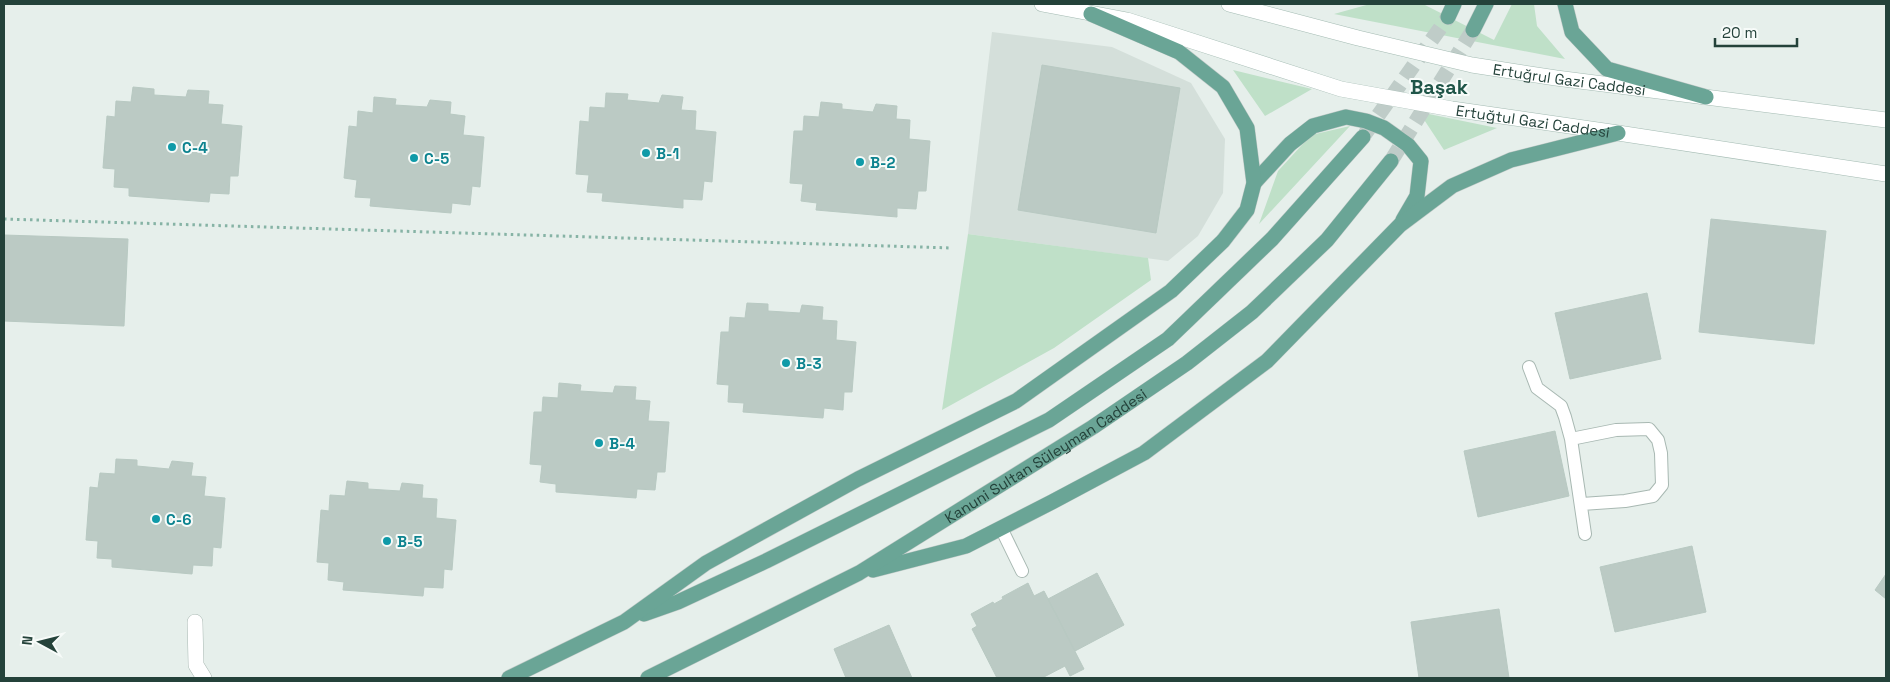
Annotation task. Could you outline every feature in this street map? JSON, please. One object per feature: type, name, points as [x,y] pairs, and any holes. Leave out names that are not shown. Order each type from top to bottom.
[{"type":"main road","name":"Ertuğtul Gazi Caddesi","points":[[1042,4],[1127,20],[1342,89],[1461,111],[1886,174]]},
{"type":"main road","name":"Ertuğrul Gazi Caddesi","points":[[1228,4],[1472,65],[1556,78],[1886,120]]},
{"type":"main road","points":[[1474,30],[1486,4]]},
{"type":"main road","points":[[1566,4],[1572,32],[1607,69],[1706,97]]},
{"type":"main road","points":[[509,678],[624,622],[714,559],[858,478],[1016,402],[1171,292],[1223,241],[1247,210],[1254,183],[1247,128],[1223,88],[1179,52],[1091,14]]},
{"type":"main road","points":[[1254,183],[1290,144],[1313,126],[1346,117],[1366,121],[1384,128],[1408,145],[1421,162],[1417,196],[1400,226]]},
{"type":"main road","points":[[859,573],[966,546],[1144,453],[1267,361],[1400,226],[1452,186],[1511,160],[1618,133]]},
{"type":"main road","name":"Kanuni Sultan Süleyman Caddesi","points":[[624,622],[678,602],[766,561],[1049,420],[1168,339],[1272,239],[1363,137]]},
{"type":"main road","name":"Kanuni Sultan Süleyman Caddesi","points":[[650,678],[859,573],[1092,427],[1187,364],[1252,312],[1327,240],[1391,161]]},
{"type":"main road","points":[[194,622],[196,665],[204,678]]},
{"type":"lane","points":[[1529,367],[1537,388],[1561,406],[1571,439],[1585,534]]},
{"type":"lane","points":[[1571,439],[1616,430],[1649,428],[1658,440],[1661,453],[1662,485],[1654,496],[1625,501],[1582,504]]},
{"type":"lane","points":[[1001,528],[1022,571]]},
{"type":"path","points":[[4,219],[952,248]]},
{"type":"shaded area","points":[[992,32],[1112,47],[1191,83],[1225,139],[1223,193],[1198,236],[1168,261],[968,234]]},
{"type":"green space","points":[[1370,4],[1423,4],[1494,40],[1512,4],[1534,4],[1537,26],[1565,59],[1334,14]]},
{"type":"green space","points":[[1233,70],[1312,89],[1265,116]]},
{"type":"green space","points":[[1419,112],[1497,128],[1444,150]]},
{"type":"green space","points":[[1350,126],[1259,224],[1278,171],[1311,135]]},
{"type":"green space","points":[[968,234],[1148,258],[1151,280],[1054,348],[942,410]]},
{"type":"building","points":[[1042,65],[1180,88],[1156,233],[1018,210]]},
{"type":"building","name":"C-4","points":[[133,87],[154,89],[154,95],[186,97],[188,90],[209,91],[208,104],[223,105],[221,124],[242,126],[238,176],[230,176],[229,194],[210,193],[209,202],[129,196],[129,188],[114,187],[115,169],[103,168],[107,116],[115,117],[116,101],[131,102]]},
{"type":"building","name":"B-1","points":[[606,93],[628,94],[627,100],[659,103],[662,95],[683,97],[681,110],[696,111],[695,130],[716,132],[712,182],[704,181],[702,200],[683,199],[683,208],[602,201],[603,193],[587,192],[589,175],[576,174],[580,121],[589,122],[590,107],[605,108]]},
{"type":"building","name":"C-5","points":[[374,97],[396,99],[395,105],[427,107],[430,100],[451,102],[450,114],[465,116],[463,135],[484,137],[480,187],[472,186],[470,205],[452,203],[451,213],[370,206],[371,198],[355,197],[357,180],[344,178],[349,126],[357,127],[358,111],[373,113]]},
{"type":"building","name":"B-2","points":[[821,102],[842,104],[842,109],[873,112],[876,104],[897,106],[896,119],[910,120],[909,139],[930,141],[926,191],[918,191],[916,209],[897,208],[897,217],[816,210],[817,203],[801,201],[803,184],[790,183],[794,131],[803,131],[804,116],[819,117]]},
{"type":"building","points":[[1711,219],[1826,231],[1814,344],[1699,332]]},
{"type":"building","points":[[4,235],[128,239],[124,326],[4,321]]},
{"type":"building","points":[[1647,293],[1661,359],[1570,379],[1555,313]]},
{"type":"building","name":"B-3","points":[[747,303],[768,304],[768,311],[800,313],[802,305],[823,307],[822,320],[837,321],[836,340],[856,342],[852,392],[844,392],[843,410],[824,408],[823,418],[743,412],[744,403],[728,402],[729,385],[717,384],[721,332],[729,332],[730,317],[745,318]]},
{"type":"building","name":"B-4","points":[[559,383],[581,385],[580,391],[613,393],[615,386],[636,387],[635,400],[650,401],[648,421],[669,422],[665,472],[657,472],[655,490],[637,489],[636,498],[556,492],[556,484],[540,482],[542,465],[530,464],[534,412],[542,412],[543,397],[558,398]]},
{"type":"building","points":[[1555,431],[1569,496],[1478,517],[1464,451]]},
{"type":"building","name":"C-6","points":[[116,459],[137,460],[137,466],[169,469],[172,461],[193,463],[191,476],[206,477],[204,496],[225,498],[221,548],[213,547],[212,566],[193,565],[192,574],[112,567],[112,559],[97,558],[98,541],[86,540],[90,487],[98,488],[100,473],[115,474]]},
{"type":"building","name":"B-5","points":[[347,481],[368,483],[368,489],[400,491],[402,483],[423,485],[422,498],[437,499],[436,518],[456,520],[452,570],[444,569],[443,588],[424,587],[423,596],[343,590],[344,582],[328,580],[329,563],[317,562],[321,510],[329,511],[330,495],[345,496]]},
{"type":"building","points":[[1692,546],[1706,612],[1615,632],[1600,567]]},
{"type":"building","points":[[1097,573],[1124,625],[1075,651],[1048,599]]},
{"type":"building","points":[[1886,574],[1886,599],[1875,590]]},
{"type":"building","points":[[1028,583],[1034,596],[1044,591],[1084,669],[1070,676],[1065,666],[1042,678],[997,678],[972,629],[977,626],[971,614],[993,602],[994,604],[1003,599],[1002,597]]},
{"type":"building","points":[[1499,609],[1509,678],[1419,678],[1411,622]]},
{"type":"building","points":[[889,625],[912,678],[846,678],[834,649]]},
{"type":"tunnel","points":[[1365,134],[1448,17]]},
{"type":"tunnel","points":[[1391,161],[1473,30]]},
{"type":"place","name":"C-4","points":[[172,147]]},
{"type":"place","name":"B-1","points":[[646,153]]},
{"type":"place","name":"C-5","points":[[414,158]]},
{"type":"place","name":"B-2","points":[[860,162]]},
{"type":"place","name":"B-3","points":[[786,363]]},
{"type":"place","name":"B-4","points":[[599,443]]},
{"type":"place","name":"C-6","points":[[156,519]]},
{"type":"place","name":"B-5","points":[[387,541]]},
{"type":"district","name":"Başak","points":[[1439,87]]}]
